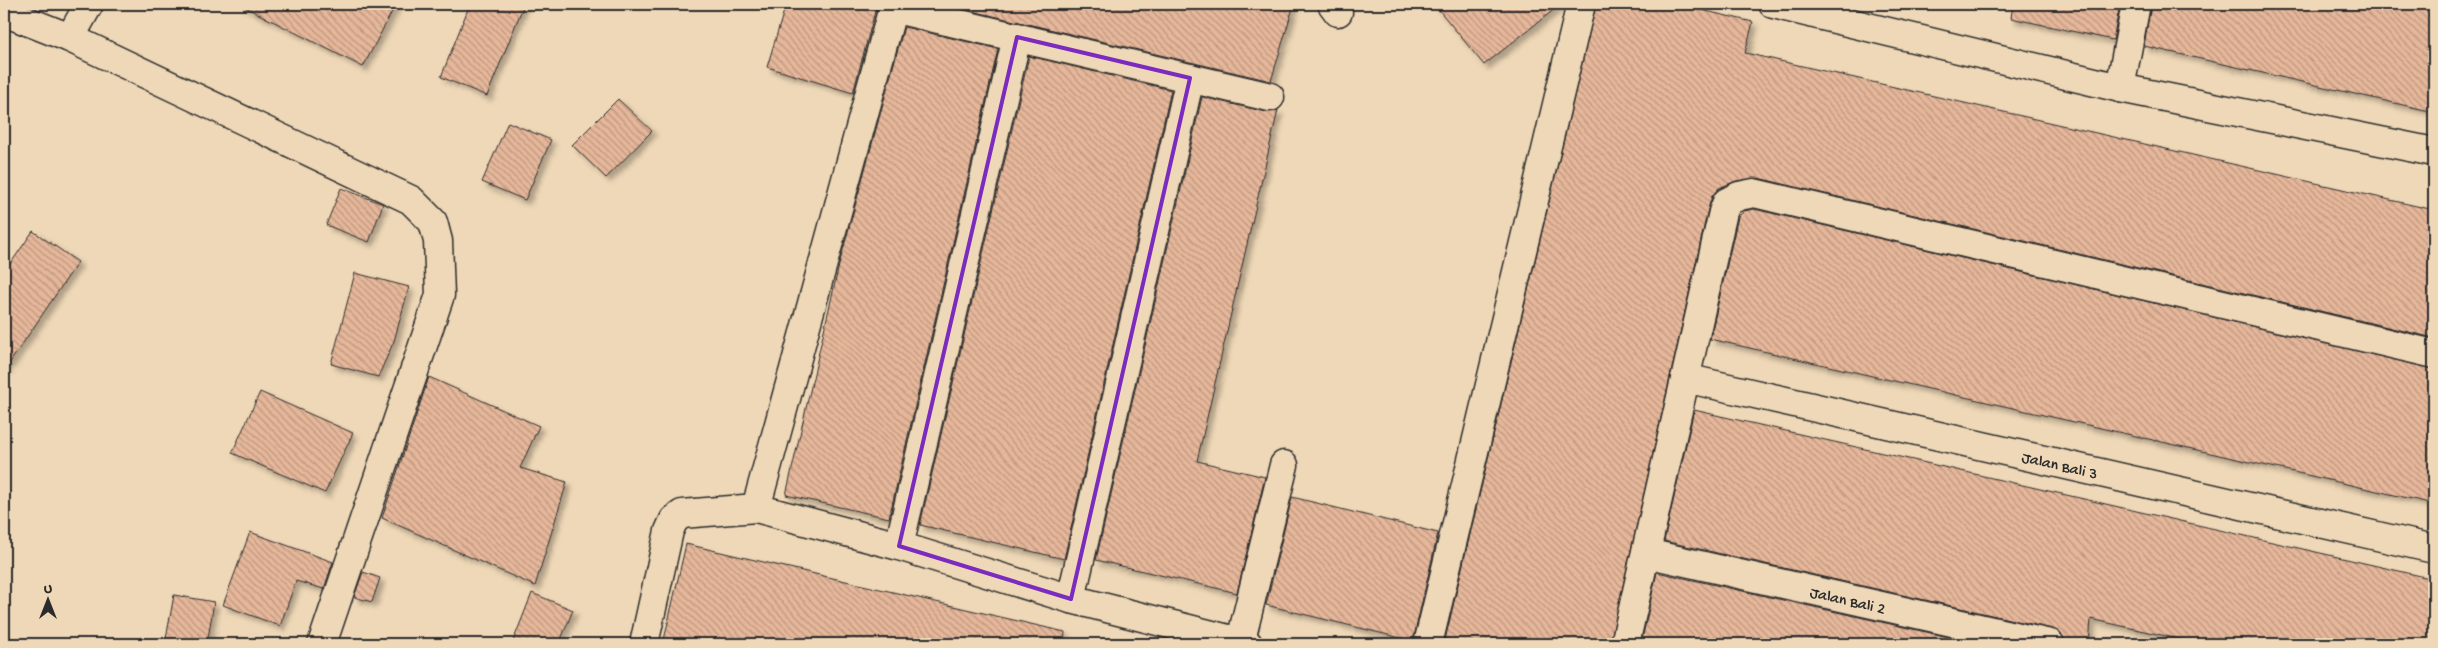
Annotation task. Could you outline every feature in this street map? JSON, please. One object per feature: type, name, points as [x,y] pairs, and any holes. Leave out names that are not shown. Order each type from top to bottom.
[{"type":"street","points":[[70,38],[89,4]]},
{"type":"street","points":[[1428,644],[1581,4]]},
{"type":"street","points":[[1773,4],[2120,88],[2434,152]]},
{"type":"street","points":[[2120,88],[2136,4]]},
{"type":"street","points":[[756,508],[893,6],[1270,97]]},
{"type":"street","points":[[4,12],[70,38],[411,200],[433,222],[438,241],[440,295],[322,644]]},
{"type":"street","points":[[899,546],[1017,37]]},
{"type":"street","points":[[1071,599],[1190,78]]},
{"type":"street","points":[[1625,644],[1727,202],[1739,196],[1754,193],[2434,354]]},
{"type":"street","name":"Jalan Bali 3","points":[[1685,378],[2434,549]]},
{"type":"street","points":[[644,644],[669,532],[674,520],[682,514],[696,511],[756,508],[899,546],[1071,599],[1243,644],[1284,465]]},
{"type":"street","name":"Jalan Bali 2","points":[[1646,553],[2050,644]]},
{"type":"highlighted area","points":[[1017,37],[1190,78],[1071,599],[899,546]]},
{"type":"building","points":[[239,4],[396,4],[363,67]]},
{"type":"building","points":[[470,4],[524,4],[487,96],[441,77]]},
{"type":"building","points":[[786,4],[877,4],[853,93],[767,67]]},
{"type":"building","points":[[942,4],[1294,4],[1271,81]]},
{"type":"building","points":[[1434,4],[1561,4],[1484,65]]},
{"type":"building","points":[[1596,4],[1676,4],[1753,22],[1745,53],[2434,210],[2434,338],[1758,178],[1736,181],[1719,188],[1712,196],[1708,209],[1610,644],[1444,644]]},
{"type":"building","points":[[2013,4],[2120,4],[2113,40],[2011,18]]},
{"type":"building","points":[[2151,4],[2434,4],[2434,112],[2144,46]]},
{"type":"building","points":[[904,27],[998,49],[889,518],[786,495],[840,261]]},
{"type":"building","points":[[1029,56],[1171,90],[1064,559],[920,525]]},
{"type":"building","points":[[1202,97],[1266,112],[1278,110],[1197,461],[1265,477],[1237,593],[1096,560]]},
{"type":"building","points":[[618,99],[652,131],[606,178],[572,145]]},
{"type":"building","points":[[508,122],[551,140],[525,200],[482,182]]},
{"type":"building","points":[[341,188],[383,204],[369,242],[326,225]]},
{"type":"building","points":[[1754,209],[2434,369],[2434,504],[1710,339],[1738,217],[1744,211]]},
{"type":"building","points":[[33,231],[78,262],[4,371],[4,273]]},
{"type":"building","points":[[355,273],[409,287],[394,341],[378,377],[331,364]]},
{"type":"building","points":[[429,377],[539,426],[520,468],[567,482],[535,586],[382,518]]},
{"type":"building","points":[[260,392],[353,433],[325,493],[232,453]]},
{"type":"building","points":[[1694,410],[2434,579],[2434,644],[2201,644],[2091,619],[2089,644],[2065,644],[2061,633],[2053,629],[1664,541]]},
{"type":"building","points":[[1292,497],[1438,533],[1413,641],[1266,605]]},
{"type":"building","points":[[250,532],[333,562],[324,589],[296,581],[280,626],[223,605]]},
{"type":"building","points":[[686,544],[1065,632],[1064,644],[663,644]]},
{"type":"building","points":[[363,572],[380,578],[372,602],[354,597]]},
{"type":"building","points":[[1657,572],[1980,644],[1641,644]]},
{"type":"building","points":[[532,593],[573,610],[559,644],[512,644]]},
{"type":"building","points":[[174,595],[214,602],[207,644],[165,644]]}]
